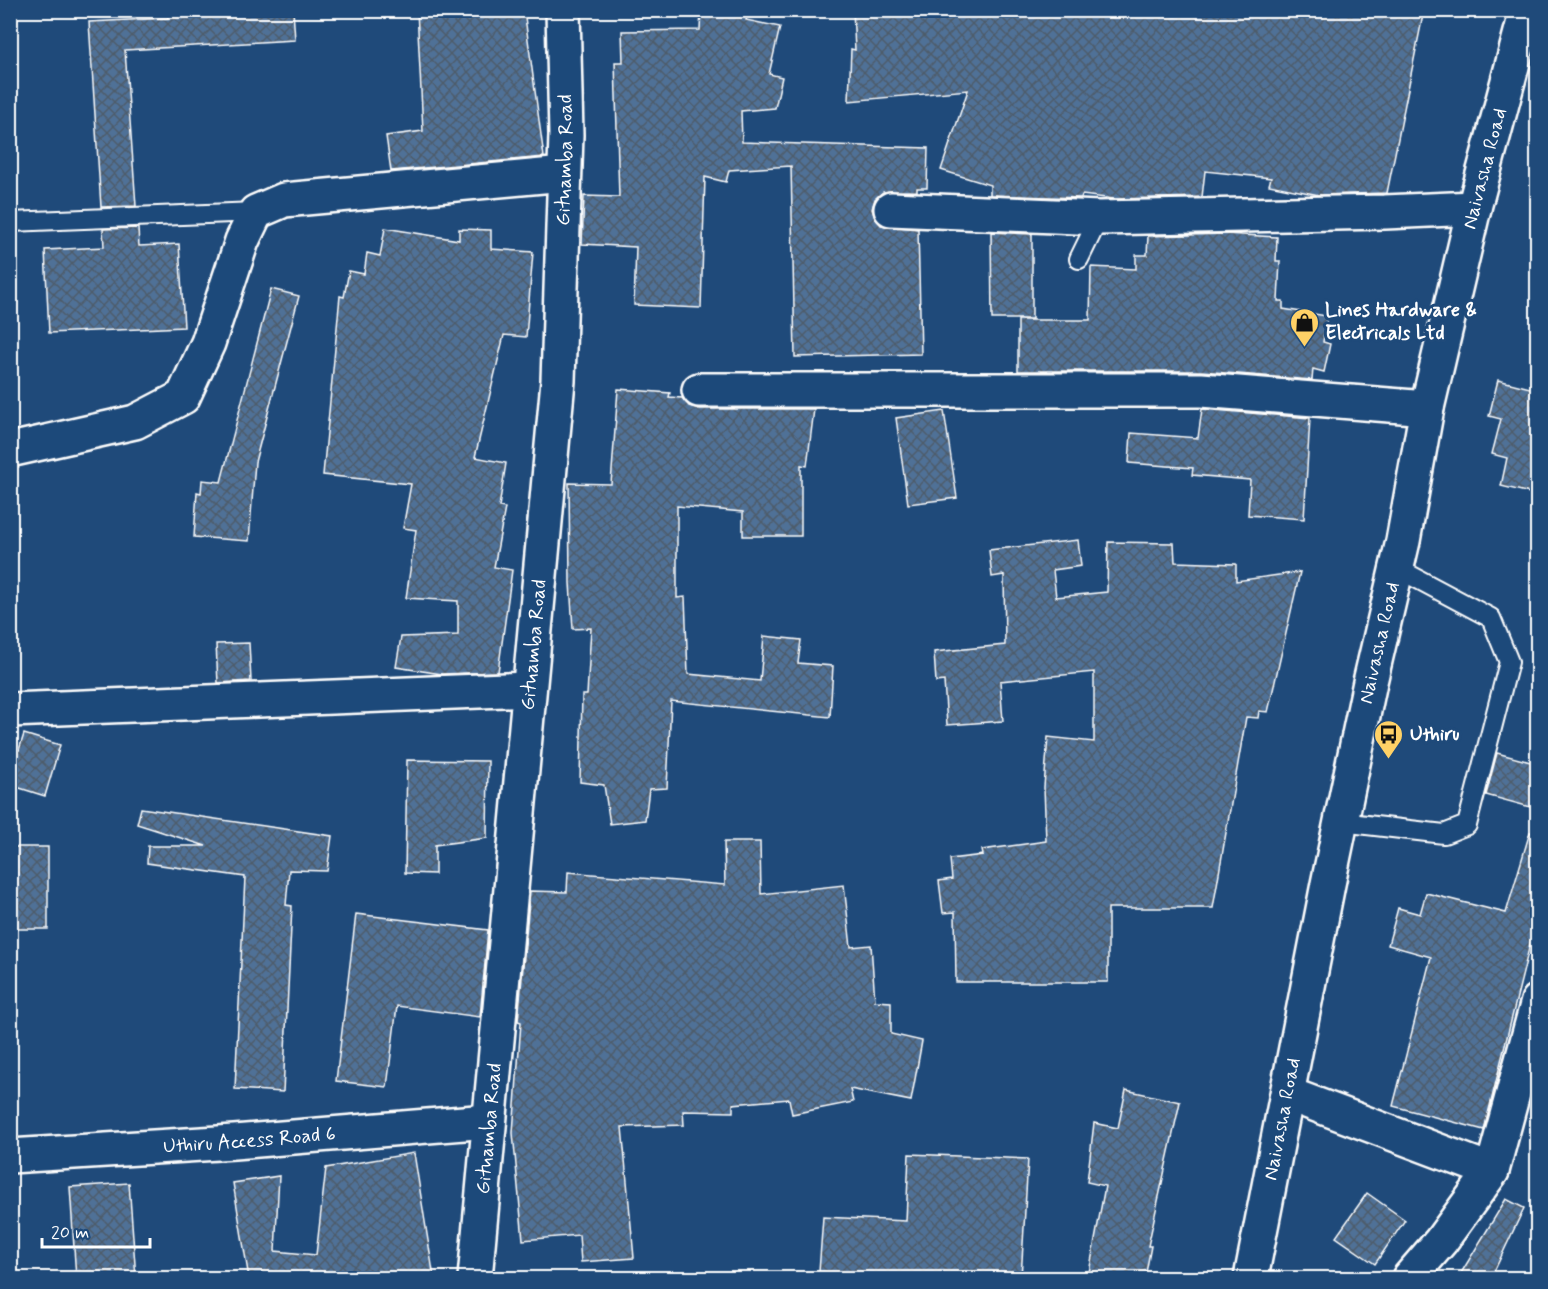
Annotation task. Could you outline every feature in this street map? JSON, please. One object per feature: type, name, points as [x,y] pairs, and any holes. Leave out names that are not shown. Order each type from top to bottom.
[{"type":"street","name":"Gituamba Road","points":[[475,1278],[558,381],[564,174],[563,10]]},
{"type":"street","name":"Naivasha Road","points":[[1251,1278],[1341,822],[1397,568],[1427,408],[1474,208],[1528,30]]},
{"type":"street","points":[[10,450],[135,422],[183,397],[208,343],[242,241],[256,212],[284,200],[564,174]]},
{"type":"street","points":[[891,209],[1099,218],[1474,208]]},
{"type":"street","points":[[699,390],[1201,390],[1427,408]]},
{"type":"street","points":[[10,710],[529,689]]},
{"type":"street","points":[[1409,1278],[1442,1241],[1492,1171],[1538,1001]]},
{"type":"street","points":[[1288,1094],[1492,1171]]},
{"type":"street","name":"Uthiru Access Road 6","points":[[10,1156],[234,1142],[488,1121]]},
{"type":"lane","points":[[10,222],[256,212]]},
{"type":"lane","points":[[1079,259],[1099,218]]},
{"type":"lane","points":[[1341,822],[1443,834],[1467,825],[1509,662],[1491,618],[1397,568]]},
{"type":"building","points":[[167,10],[293,10],[295,40],[125,50],[136,206],[101,207],[89,22],[168,18]]},
{"type":"building","points":[[417,10],[524,10],[544,157],[391,171],[386,136],[423,131]]},
{"type":"building","points":[[701,10],[749,10],[746,20],[780,27],[769,74],[782,77],[775,108],[741,111],[742,142],[928,148],[927,188],[917,188],[917,191],[883,192],[875,199],[872,209],[881,225],[918,229],[921,354],[795,357],[791,166],[729,170],[726,182],[705,177],[701,308],[634,305],[636,247],[582,244],[584,196],[619,197],[615,62],[623,62],[622,31],[700,30]]},
{"type":"building","points":[[853,10],[1053,10],[1093,16],[1094,10],[1110,10],[1176,16],[1177,10],[1424,10],[1387,193],[1319,195],[1269,185],[1271,178],[1205,171],[1202,197],[1114,199],[1082,195],[1081,198],[990,195],[990,185],[941,170],[968,90],[849,101],[851,49],[855,50]]},
{"type":"building","points":[[138,228],[139,246],[179,244],[184,327],[49,333],[45,250],[104,247],[103,229]]},
{"type":"building","points":[[385,228],[459,240],[459,229],[491,230],[491,249],[533,252],[526,337],[504,335],[475,457],[506,463],[499,507],[505,508],[494,567],[512,570],[498,672],[442,674],[396,667],[401,637],[458,635],[458,601],[406,598],[416,530],[403,528],[411,484],[323,475],[340,296],[344,297],[349,271],[364,274],[367,253],[380,256]]},
{"type":"building","points":[[991,232],[1032,234],[1032,319],[992,319]]},
{"type":"building","points":[[1226,234],[1277,237],[1276,261],[1280,261],[1278,301],[1283,301],[1283,309],[1327,316],[1323,342],[1330,344],[1324,372],[1313,369],[1312,380],[1201,371],[1018,371],[1018,320],[1090,320],[1091,267],[1136,269],[1136,255],[1147,255],[1148,236]]},
{"type":"building","points":[[271,289],[299,296],[255,462],[249,541],[194,537],[197,492],[201,493],[202,480],[221,482]]},
{"type":"building","points":[[1498,380],[1538,390],[1538,495],[1501,486],[1507,458],[1492,454],[1501,419],[1489,416]]},
{"type":"building","points":[[618,389],[670,393],[669,397],[682,398],[689,406],[699,409],[814,409],[807,466],[801,465],[801,536],[743,536],[743,512],[677,506],[677,598],[685,597],[688,674],[760,681],[764,636],[801,640],[798,663],[833,666],[830,717],[671,701],[667,788],[649,789],[645,820],[610,824],[604,785],[580,782],[582,695],[587,695],[591,628],[573,629],[569,483],[611,484]]},
{"type":"building","points":[[1202,409],[1310,418],[1304,519],[1248,515],[1250,480],[1192,475],[1193,468],[1129,463],[1131,433],[1198,438]]},
{"type":"building","points":[[944,411],[957,498],[908,504],[896,418]]},
{"type":"building","points":[[1078,540],[1081,566],[1053,570],[1056,597],[1107,592],[1108,542],[1174,543],[1175,562],[1236,564],[1236,581],[1300,572],[1268,712],[1259,711],[1258,718],[1246,717],[1213,908],[1108,908],[1108,982],[956,982],[955,912],[943,913],[939,881],[952,879],[950,859],[983,855],[982,850],[1046,841],[1044,787],[1048,737],[1094,742],[1094,672],[1000,681],[1003,721],[947,725],[944,681],[936,682],[934,652],[1005,645],[1004,575],[992,577],[989,550]]},
{"type":"building","points":[[249,643],[251,681],[218,683],[216,644]]},
{"type":"building","points":[[24,734],[60,745],[45,796],[10,785],[10,748],[19,750]]},
{"type":"building","points":[[1497,753],[1538,764],[1538,809],[1486,795]]},
{"type":"building","points":[[407,760],[488,761],[487,838],[435,845],[435,874],[405,873]]},
{"type":"building","points":[[141,808],[332,836],[327,871],[289,870],[286,905],[292,906],[283,1092],[235,1089],[245,877],[147,863],[148,846],[206,846],[137,824]]},
{"type":"building","points":[[1530,832],[1538,833],[1538,912],[1484,1130],[1393,1106],[1431,957],[1388,945],[1398,908],[1420,914],[1426,893],[1506,913]]},
{"type":"building","points":[[724,842],[760,842],[761,894],[844,885],[851,947],[871,945],[875,1001],[891,1002],[891,1034],[922,1041],[911,1101],[850,1089],[853,1102],[792,1114],[789,1099],[733,1104],[733,1112],[683,1111],[684,1125],[622,1127],[634,1258],[581,1262],[579,1235],[523,1240],[513,1133],[521,1022],[518,1021],[530,891],[567,892],[568,872],[725,885]]},
{"type":"building","points":[[10,847],[48,847],[48,929],[10,929]]},
{"type":"building","points":[[356,914],[488,930],[480,1017],[397,1006],[387,1087],[336,1081]]},
{"type":"building","points":[[1126,1090],[1180,1102],[1148,1246],[1151,1246],[1145,1278],[1088,1278],[1105,1186],[1087,1182],[1094,1123],[1118,1128]]},
{"type":"building","points":[[414,1153],[434,1278],[249,1278],[233,1183],[279,1176],[275,1251],[316,1255],[326,1168]]},
{"type":"building","points":[[909,1154],[1028,1159],[1021,1278],[911,1278],[819,1272],[823,1217],[906,1221]]},
{"type":"building","points":[[129,1183],[136,1278],[76,1278],[70,1187]]},
{"type":"building","points":[[1367,1193],[1405,1220],[1375,1264],[1336,1237]]},
{"type":"building","points":[[1506,1199],[1524,1208],[1491,1278],[1458,1278]]},
{"type":"place","name":"Lines Hardware & Electricals Ltd","points":[[1304,348]]},
{"type":"place","name":"Uthiru","points":[[1389,760]]}]
